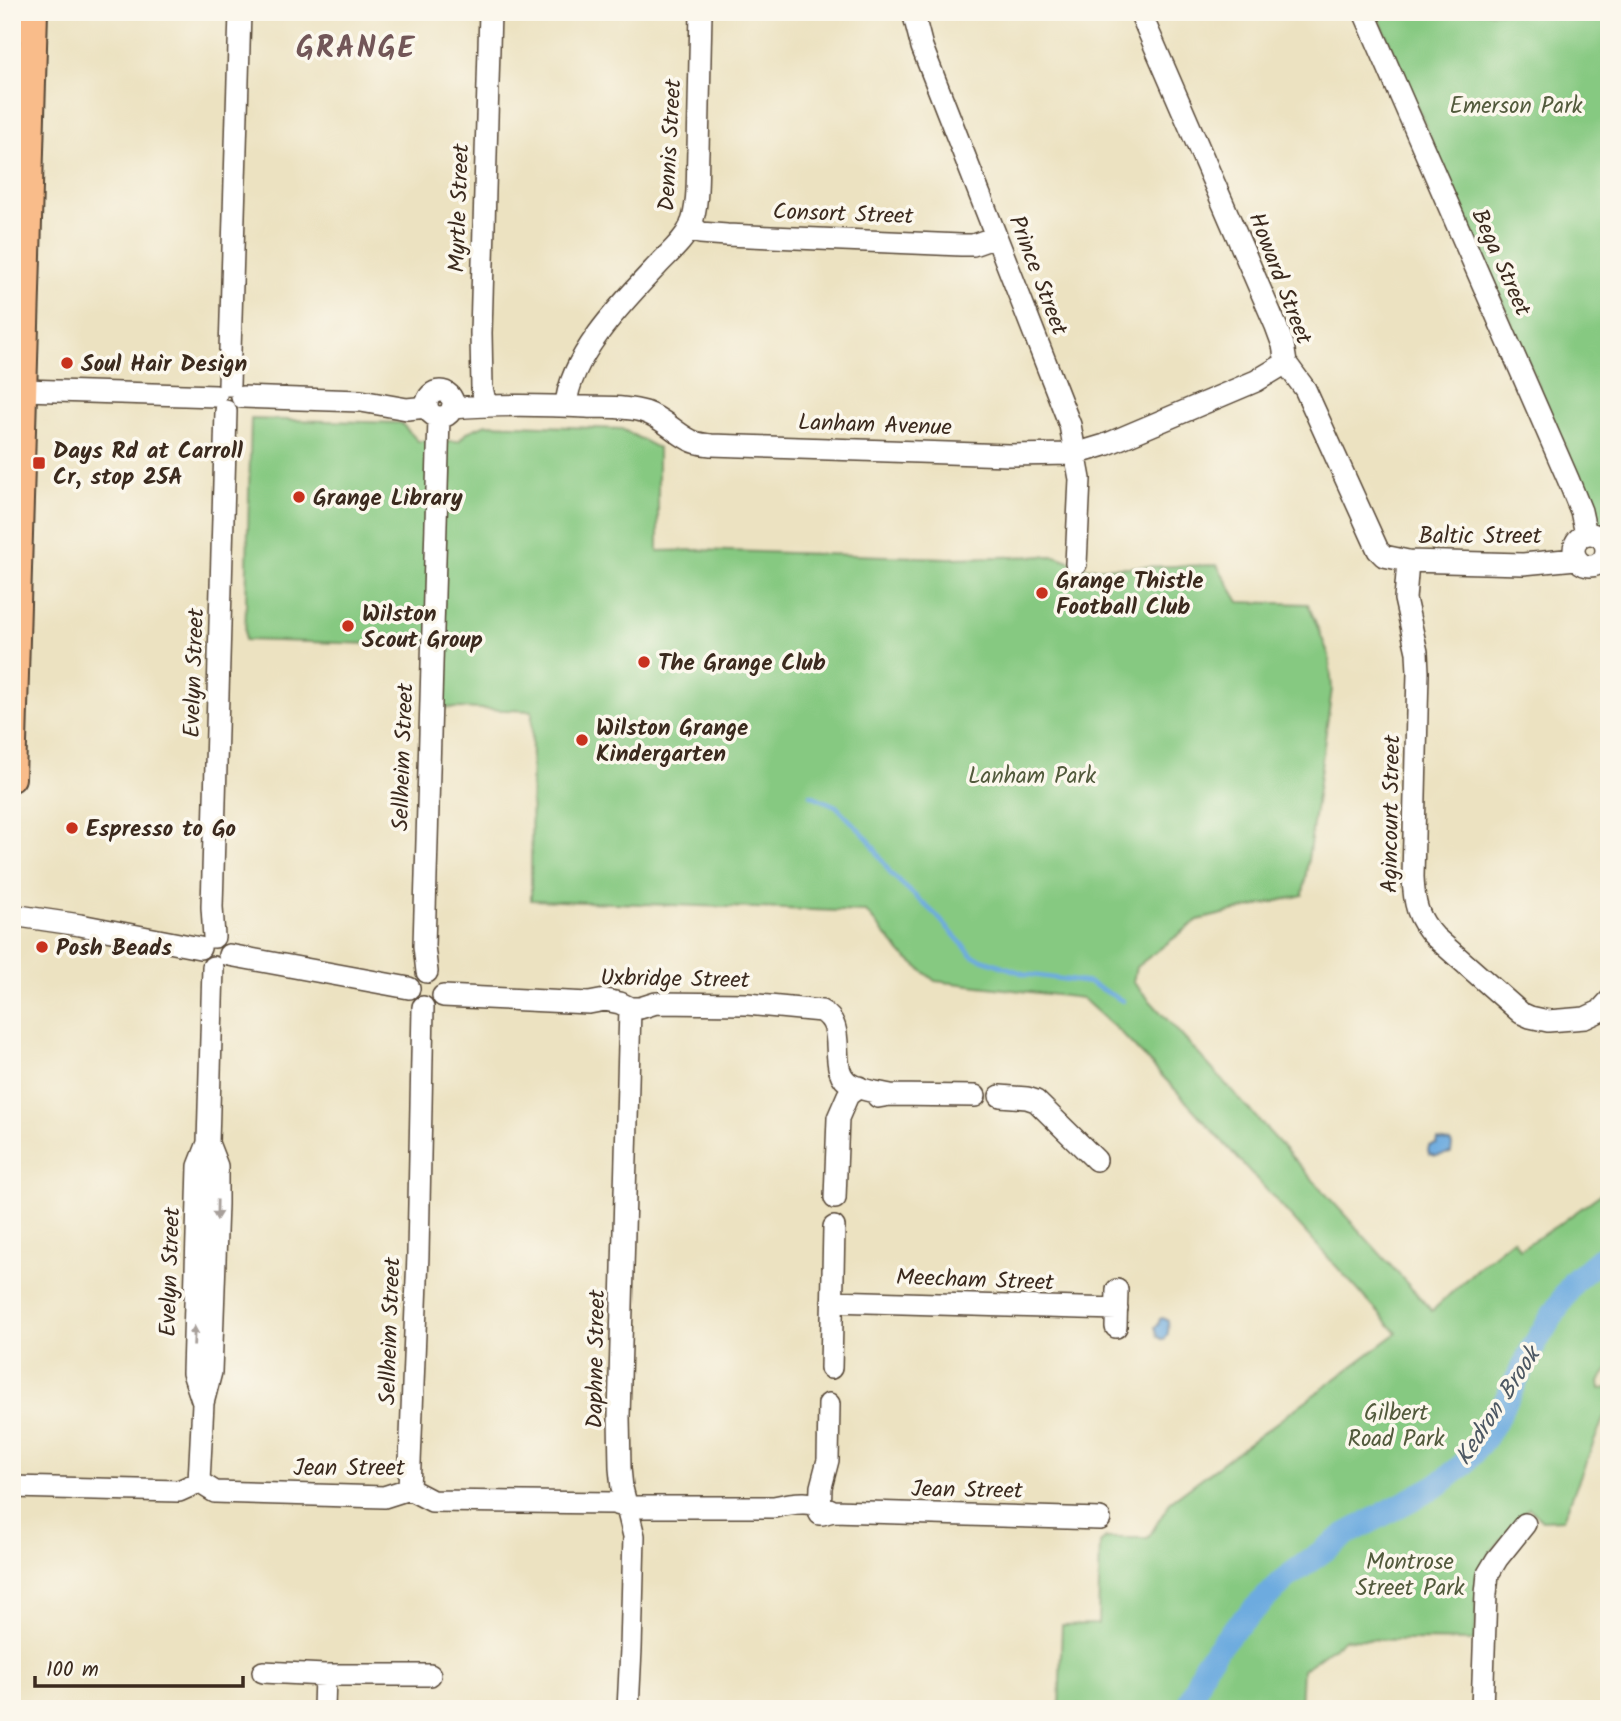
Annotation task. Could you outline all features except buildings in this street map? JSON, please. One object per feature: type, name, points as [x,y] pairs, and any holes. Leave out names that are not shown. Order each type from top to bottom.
[{"type":"main road","points":[[12,778],[17,491],[24,390],[20,270],[34,12]]},
{"type":"street","name":"Evelyn Street","points":[[207,942],[212,907],[240,12]]},
{"type":"street","name":"Myrtle Street","points":[[485,405],[481,332],[490,12]]},
{"type":"street","name":"Dennis Street","points":[[565,406],[566,393],[576,366],[589,347],[631,293],[685,236],[691,224],[697,184],[701,12]]},
{"type":"street","name":"Prince Street","points":[[913,12],[922,47],[1066,416],[1080,479],[1076,564]]},
{"type":"street","name":"Howard Street","points":[[1140,12],[1276,326],[1286,363],[1305,389],[1361,515],[1378,550],[1384,556]]},
{"type":"street","name":"Bega Street","points":[[1364,12],[1568,479],[1586,534]]},
{"type":"street","name":"Consort Street","points":[[691,224],[700,233],[961,245],[973,245],[996,237]]},
{"type":"street","name":"Lanham Avenue","points":[[24,390],[361,401],[407,410],[440,411],[485,405],[622,408],[643,411],[660,418],[688,440],[698,444],[1008,455],[1075,454],[1105,445],[1256,381],[1286,363]]},
{"type":"street","name":"Sellheim Street","points":[[427,972],[424,946],[440,411]]},
{"type":"street","points":[[1586,534],[1600,536],[1604,541],[1607,548],[1603,571],[1582,565],[1576,559],[1575,544],[1586,534]]},
{"type":"street","name":"Baltic Street","points":[[1384,556],[1408,561],[1523,564],[1576,559]]},
{"type":"street","name":"Agincourt Street","points":[[1408,561],[1405,599],[1417,652],[1418,672],[1413,877],[1418,913],[1425,927],[1435,937],[1521,1013],[1548,1021],[1565,1021],[1585,1018],[1600,1011],[1609,1001]]},
{"type":"street","points":[[12,915],[207,942],[199,955],[207,965],[221,961],[409,988]]},
{"type":"street","name":"Evelyn Street","points":[[199,1482],[203,1402],[192,1373],[199,1166],[208,1143],[221,961]]},
{"type":"street","points":[[427,972],[440,980],[443,996],[435,1005],[424,1007],[412,1000],[409,988],[415,977],[427,972]]},
{"type":"street","name":"Uxbridge Street","points":[[443,996],[589,1003],[605,1000],[630,1008],[656,1003],[747,1004],[817,1010],[828,1015],[834,1023],[836,1048],[833,1083],[849,1091]]},
{"type":"street","name":"Sellheim Street","points":[[409,1489],[424,1007]]},
{"type":"street","name":"Daphne Street","points":[[628,1709],[634,1536],[622,1488],[619,1417],[630,1008]]},
{"type":"street","points":[[835,1198],[838,1118],[849,1091],[857,1097],[873,1098],[891,1095],[975,1096]]},
{"type":"street","points":[[1000,1096],[1036,1101],[1096,1160]]},
{"type":"street","points":[[831,1368],[834,1227]]},
{"type":"street","name":"Meecham Street","points":[[832,1301],[1117,1309]]},
{"type":"street","points":[[824,1510],[821,1487],[828,1460],[829,1404]]},
{"type":"street","points":[[12,1487],[179,1491],[199,1482]]},
{"type":"street","name":"Jean Street","points":[[199,1482],[215,1492],[384,1497],[409,1489],[432,1500],[613,1503],[627,1507],[774,1507],[795,1503],[824,1510],[1100,1518]]},
{"type":"street","points":[[1482,1709],[1488,1574],[1496,1559],[1525,1524]]},
{"type":"street","points":[[263,1672],[430,1675]]},
{"type":"street","points":[[324,1709],[325,1675]]},
{"type":"green space","name":"Emerson Park","points":[[1376,12],[1609,12],[1609,548]]},
{"type":"green space","name":"Lanham Park","points":[[251,419],[401,423],[418,441],[459,441],[467,432],[486,424],[622,429],[658,448],[658,551],[949,558],[1056,556],[1088,568],[1217,565],[1239,602],[1308,604],[1329,655],[1332,689],[1303,895],[1198,920],[1136,967],[1133,982],[1432,1311],[1513,1239],[1520,1249],[1609,1188],[1609,1368],[1599,1382],[1600,1389],[1609,1388],[1609,1403],[1563,1519],[1542,1520],[1529,1508],[1489,1554],[1477,1575],[1475,1641],[1345,1639],[1302,1670],[1300,1709],[1059,1709],[1062,1625],[1098,1624],[1100,1543],[1106,1538],[1148,1538],[1171,1501],[1397,1333],[1171,1085],[1121,1033],[1082,998],[935,981],[903,955],[866,912],[531,900],[532,711],[433,707],[437,646],[245,640]]},
{"type":"water","points":[[1438,1140],[1450,1142],[1451,1153],[1436,1156],[1429,1154],[1429,1146],[1437,1144]]},
{"type":"water","points":[[1162,1318],[1168,1321],[1168,1334],[1164,1340],[1158,1337],[1155,1327]]},
{"type":"waterway","points":[[811,795],[836,806],[869,840],[891,874],[935,914],[973,956],[1025,974],[1090,983],[1123,1001]]},
{"type":"waterway","name":"Kedron Brook","points":[[1187,1709],[1205,1664],[1231,1632],[1286,1578],[1345,1535],[1438,1485],[1464,1464],[1485,1437],[1536,1342],[1574,1281],[1609,1251]]},
{"type":"place","name":"Soul Hair Design","points":[[67,363]]},
{"type":"place","name":"Days Rd at Carroll Cr, stop 25A","points":[[39,463]]},
{"type":"place","name":"Grange Library","points":[[299,497]]},
{"type":"place","name":"Grange Thistle Football Club","points":[[1042,593]]},
{"type":"place","name":"Wilston Scout Group","points":[[348,626]]},
{"type":"place","name":"The Grange Club","points":[[644,662]]},
{"type":"place","name":"Wilston Grange Kindergarten","points":[[582,740]]},
{"type":"place","name":"Espresso to Go","points":[[72,828]]},
{"type":"place","name":"Posh Beads","points":[[42,947]]},
{"type":"district","name":"GRANGE","points":[[356,47]]},
{"type":"park label","name":"Gilbert Road Park","points":[[1396,1425]]},
{"type":"park label","name":"Montrose Street Park","points":[[1410,1574]]}]
